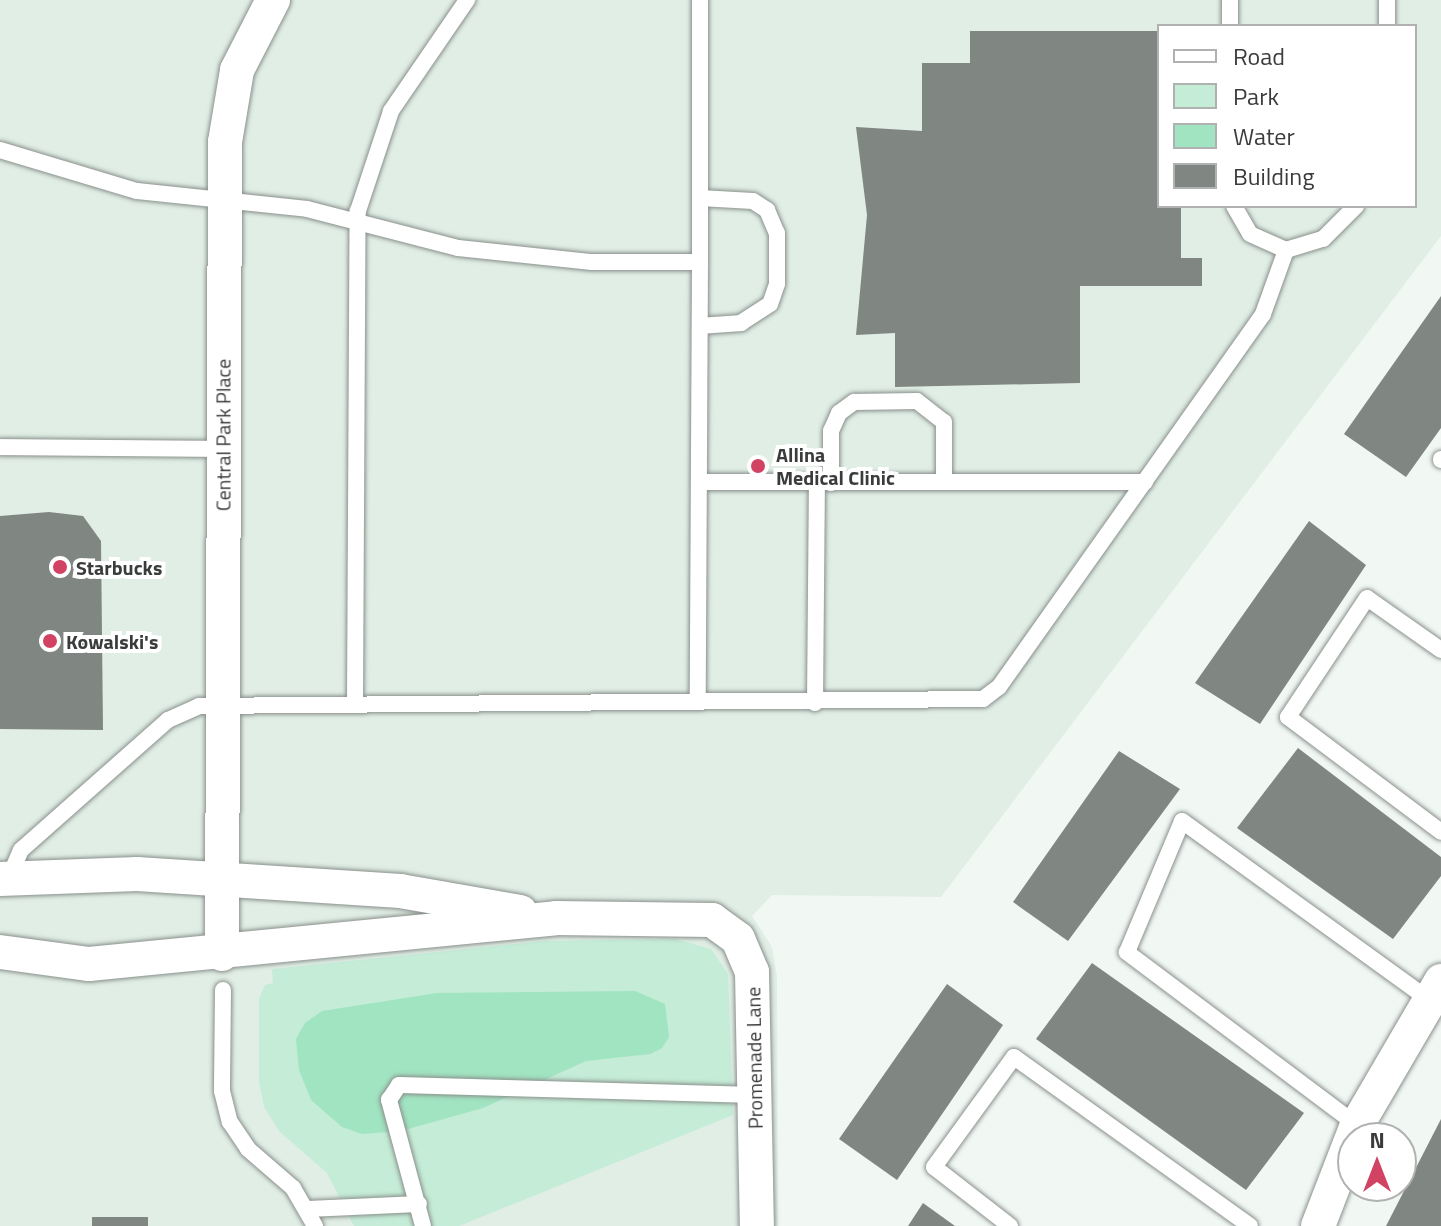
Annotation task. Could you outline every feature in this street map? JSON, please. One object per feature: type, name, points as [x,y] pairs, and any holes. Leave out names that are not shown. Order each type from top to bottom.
[{"type":"street","name":"Central Park Place","points":[[222,954],[223,199],[229,103],[237,70],[273,0]]},
{"type":"street","points":[[5,879],[102,872],[222,879]]},
{"type":"street","name":"Promenade Lane","points":[[222,879],[400,891],[556,918]]},
{"type":"street","name":"Promenade Lane","points":[[222,954],[556,918],[683,916],[726,928],[747,954],[752,972],[757,1226]]},
{"type":"street","points":[[0,952],[89,964],[222,954]]},
{"type":"street","points":[[1359,1122],[1435,990]]},
{"type":"street","points":[[1318,1226],[1337,1177]]},
{"type":"lane","points":[[355,703],[357,223],[363,187],[391,111],[467,0]]},
{"type":"lane","points":[[698,701],[700,0]]},
{"type":"lane","points":[[1230,0],[1230,24]]},
{"type":"lane","points":[[1387,0],[1387,24]]},
{"type":"lane","points":[[0,150],[137,191],[307,209],[506,255],[700,262]]},
{"type":"lane","points":[[700,198],[753,201],[767,210],[777,233],[777,284],[770,304],[741,323],[700,326]]},
{"type":"lane","points":[[1235,208],[1250,234],[1286,250],[1323,239],[1354,208]]},
{"type":"lane","points":[[5,879],[21,850],[168,720],[188,709],[223,704],[964,703],[992,694],[1263,314],[1286,250]]},
{"type":"lane","points":[[815,703],[824,483],[831,431],[839,413],[854,402],[917,401],[944,422],[944,482]]},
{"type":"lane","points":[[0,447],[222,449]]},
{"type":"lane","points":[[700,482],[1145,482]]},
{"type":"lane","points":[[1441,650],[1367,598],[1288,717],[1441,832]]},
{"type":"lane","points":[[1353,1122],[1127,952],[1182,821],[1435,990]]},
{"type":"lane","points":[[223,990],[222,1091],[230,1122],[248,1149],[308,1209],[315,1226]]},
{"type":"lane","points":[[1010,1226],[934,1167],[1014,1057],[1250,1226]]},
{"type":"lane","points":[[423,1226],[389,1100],[399,1085],[756,1095]]},
{"type":"lane","points":[[308,1209],[419,1204]]},
{"type":"shaded area","name":"Allina Medical Clinic","points":[[0,0],[1441,0],[1441,236],[941,897],[772,895],[752,916],[772,947],[777,976],[778,1226],[0,1226]]},
{"type":"green space","points":[[676,939],[711,949],[728,974],[733,1115],[459,1226],[354,1226],[327,1173],[279,1131],[264,1107],[259,1081],[259,999],[265,985],[273,983],[272,969],[545,941]]},
{"type":"water","points":[[635,991],[665,1004],[669,1037],[662,1048],[650,1054],[586,1061],[483,1108],[401,1131],[362,1134],[342,1127],[311,1100],[299,1070],[296,1039],[305,1023],[322,1011],[437,993]]},
{"type":"building","name":"Allina Medical Clinic","points":[[970,31],[1157,31],[1157,208],[1181,208],[1181,258],[1202,258],[1202,286],[1080,286],[1080,383],[895,387],[895,333],[856,335],[867,215],[856,127],[922,131],[922,63],[970,63]]},
{"type":"building","points":[[1441,296],[1441,428],[1406,477],[1344,434]]},
{"type":"building","name":"Kowalski's","points":[[49,512],[83,516],[101,541],[103,730],[0,729],[0,516]]},
{"type":"building","points":[[1309,521],[1366,565],[1260,724],[1195,683]]},
{"type":"building","points":[[1298,748],[1441,857],[1441,876],[1393,939],[1237,828]]},
{"type":"building","points":[[1119,751],[1180,789],[1068,941],[1013,902]]},
{"type":"building","points":[[1092,963],[1304,1113],[1246,1190],[1036,1039]]},
{"type":"building","points":[[947,984],[1003,1025],[897,1180],[839,1139]]},
{"type":"building","points":[[1441,1119],[1441,1226],[1386,1226],[1398,1202],[1417,1202],[1417,1166]]},
{"type":"building","points":[[923,1203],[955,1226],[908,1226]]},
{"type":"building","points":[[92,1217],[148,1217],[148,1226],[92,1226]]},
{"type":"place","name":"Allina Medical Clinic","points":[[758,466]]},
{"type":"place","name":"Starbucks","points":[[60,567]]},
{"type":"place","name":"Kowalski's","points":[[50,641]]}]
